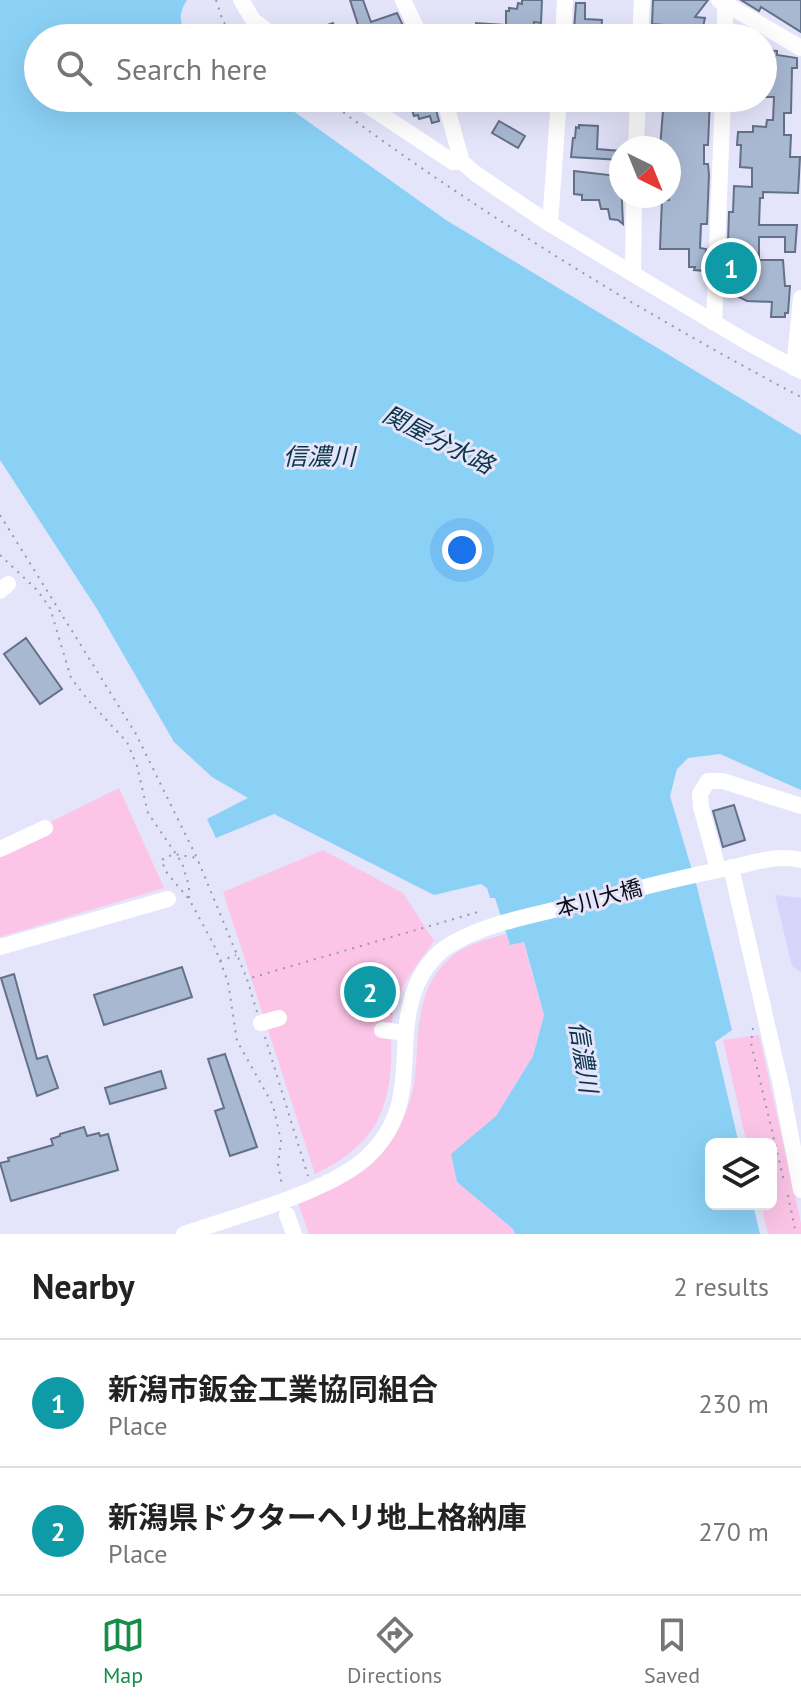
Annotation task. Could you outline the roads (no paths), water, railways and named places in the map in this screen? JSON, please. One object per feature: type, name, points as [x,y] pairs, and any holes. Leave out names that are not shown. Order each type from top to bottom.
[{"type":"street","points":[[241,0],[258,24]]},
{"type":"street","points":[[403,0],[414,24]]},
{"type":"street","points":[[564,24],[565,0]]},
{"type":"street","points":[[641,24],[642,0]]},
{"type":"street","points":[[724,1],[725,24]]},
{"type":"street","points":[[724,1],[762,24]]},
{"type":"street","points":[[777,33],[801,48]]},
{"type":"street","points":[[377,112],[453,162],[462,162]]},
{"type":"street","points":[[448,112],[462,162],[476,174],[550,224],[798,370],[801,298]]},
{"type":"street","points":[[550,224],[558,112]]},
{"type":"street","points":[[636,136],[637,112]]},
{"type":"street","points":[[714,323],[722,112]]},
{"type":"street","points":[[633,274],[634,208]]},
{"type":"street","points":[[801,806],[723,781],[708,781],[700,794],[701,807],[724,868],[782,1090],[801,1190]]},
{"type":"street","points":[[0,849],[45,828]]},
{"type":"street","name":"本川大橋","points":[[184,1234],[286,1207],[352,1168],[382,1140],[401,1103],[411,998],[430,962],[455,941],[498,925],[699,872],[790,857],[801,860]]},
{"type":"street","points":[[0,947],[168,899]]},
{"type":"street","points":[[261,1023],[279,1018]]},
{"type":"street","points":[[382,1030],[406,1033]]},
{"type":"street","points":[[286,1207],[294,1234]]},
{"type":"water","name":"信濃川","points":[[0,0],[187,0],[182,11],[182,24],[24,24],[24,112],[295,112],[446,220],[801,435],[801,790],[720,754],[688,758],[677,769],[670,796],[697,887],[732,1030],[715,1042],[738,1138],[705,1138],[705,1210],[754,1210],[760,1234],[515,1234],[457,1182],[451,1154],[496,1116],[533,1056],[544,1015],[524,942],[510,945],[495,898],[490,898],[487,888],[481,884],[434,895],[274,814],[216,838],[207,819],[248,798],[212,777],[174,742],[97,609],[0,460]]},
{"type":"place","name":"新潟市鈑金工業協同組合","points":[[731,268]]},
{"type":"place","name":"新潟県ドクターヘリ地上格納庫","points":[[370,992]]},
{"type":"water label","name":"関屋分水路","points":[[438,440]]}]
